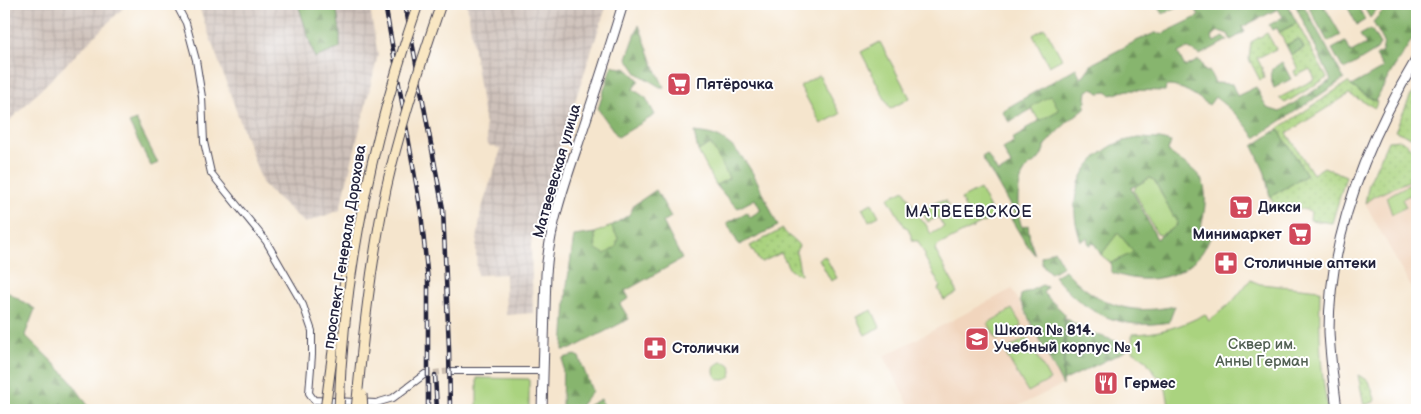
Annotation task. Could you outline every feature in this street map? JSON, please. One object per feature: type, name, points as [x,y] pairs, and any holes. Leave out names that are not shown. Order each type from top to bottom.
[{"type":"main road","name":"проспект Генерала Дорохова","points":[[339,410],[340,370],[346,310],[368,176],[385,106],[418,4]]},
{"type":"main road","name":"проспект Генерала Дорохова","points":[[356,410],[375,252],[386,189],[406,108],[441,4]]},
{"type":"main road","points":[[325,410],[335,336],[356,218],[368,176]]},
{"type":"main road","points":[[361,356],[362,410]]},
{"type":"street","points":[[176,4],[186,24],[196,60],[202,97],[204,142],[211,173],[266,241],[302,305],[312,331],[309,393],[314,400],[376,403],[393,398],[425,374]]},
{"type":"street","name":"Матвеевская улица","points":[[542,410],[547,254],[551,230],[623,4]]},
{"type":"street","points":[[1337,410],[1332,377],[1329,331],[1332,291],[1340,240],[1359,174],[1378,130],[1417,58]]},
{"type":"street","points":[[452,371],[543,372]]},
{"type":"shaded area","points":[[4,4],[127,4],[5,125]]},
{"type":"shaded area","points":[[198,4],[369,4],[378,55],[340,210],[305,223],[263,185]]},
{"type":"shaded area","points":[[467,4],[607,4],[535,222],[531,244],[533,313],[506,315],[505,274],[477,275],[476,248],[481,211],[501,149],[488,145]]},
{"type":"shaded area","points":[[1417,177],[1417,298],[1365,203],[1373,197]]},
{"type":"shaded area","name":"Школа № 814. Учебный корпус № 1","points":[[1012,289],[1062,385],[1010,410],[911,410],[884,356]]},
{"type":"green space","points":[[298,4],[336,4],[340,48],[315,58]]},
{"type":"green space","points":[[1157,4],[1183,4],[1163,14]]},
{"type":"green space","points":[[1208,4],[1235,4],[1239,10],[1250,4],[1287,4],[1297,23],[1279,32],[1277,28],[1272,30],[1269,25],[1283,17],[1278,9],[1242,27],[1245,32],[1231,40],[1228,34],[1219,31],[1211,36],[1214,42],[1223,37],[1228,40],[1200,55],[1187,48],[1178,53],[1185,67],[1199,60],[1206,72],[1209,71],[1215,83],[1232,84],[1237,96],[1256,87],[1267,108],[1280,112],[1331,80],[1295,4],[1303,4],[1344,79],[1255,138],[1242,121],[1215,97],[1209,105],[1189,92],[1172,86],[1166,86],[1165,91],[1128,90],[1111,95],[1108,92],[1099,93],[1093,88],[1087,91],[1085,108],[1054,135],[1038,160],[1030,165],[1023,174],[1018,197],[1020,221],[1022,227],[1028,225],[1035,255],[1011,219],[1016,216],[982,157],[987,154],[998,173],[1011,165],[1003,149],[1014,142],[1012,139],[1026,131],[1025,129],[1059,110],[1031,107],[1032,109],[1009,122],[1002,111],[1076,68],[1081,79],[1092,64],[1136,41],[1155,33],[1162,34],[1199,16],[1196,10]]},
{"type":"green space","points":[[1317,4],[1323,4],[1341,35],[1328,42],[1309,8]]},
{"type":"green space","points":[[1346,4],[1357,4],[1365,20],[1357,25]]},
{"type":"green space","points":[[1362,4],[1381,4],[1370,18]]},
{"type":"green space","points":[[1389,4],[1417,4],[1417,32],[1375,101],[1351,86],[1383,68],[1376,56],[1382,52],[1384,42],[1373,22]]},
{"type":"green space","points":[[1297,23],[1327,78],[1285,103],[1279,98],[1315,79],[1310,69],[1296,76],[1294,71],[1298,69],[1291,55],[1304,48],[1299,39],[1286,45],[1279,32]]},
{"type":"green space","points":[[639,25],[664,87],[660,87],[637,73],[627,58]]},
{"type":"green space","points":[[1045,28],[1062,59],[1049,66],[1033,35]]},
{"type":"green space","points":[[1371,29],[1380,44],[1377,50],[1346,69],[1342,67],[1332,49],[1345,42],[1351,52],[1366,44],[1360,35]]},
{"type":"green space","points":[[1267,33],[1276,49],[1257,58],[1264,78],[1260,80],[1249,59],[1251,42]]},
{"type":"green space","points":[[1299,39],[1304,48],[1291,55],[1286,45]]},
{"type":"green space","points":[[880,42],[910,98],[890,109],[861,52]]},
{"type":"green space","points":[[1282,62],[1291,79],[1274,88],[1270,76],[1272,70]]},
{"type":"green space","points":[[612,65],[621,68],[625,67],[639,80],[633,89],[646,98],[655,115],[618,137],[598,109]]},
{"type":"green space","points":[[819,75],[840,114],[821,124],[800,86]]},
{"type":"green space","points":[[1348,82],[1351,86],[1377,102],[1375,108],[1349,94],[1287,133],[1313,174],[1324,167],[1346,176],[1332,223],[1310,220],[1311,211],[1281,205],[1280,213],[1270,197],[1307,175],[1278,129]]},
{"type":"green space","points":[[1417,86],[1417,144],[1415,139],[1395,131]]},
{"type":"green space","points":[[1051,95],[1059,110],[1039,121],[1031,107]]},
{"type":"green space","points":[[136,120],[158,163],[151,166],[129,123]]},
{"type":"green space","points":[[1278,129],[1307,175],[1270,197],[1265,173],[1253,146]]},
{"type":"green space","points":[[694,132],[720,138],[740,154],[755,177],[778,226],[739,245],[727,223],[747,212],[750,217],[761,210],[755,199],[738,208],[716,185],[729,178],[711,144],[698,151]]},
{"type":"green space","points":[[1138,138],[1160,139],[1171,142],[1168,151],[1196,172],[1204,188],[1205,203],[1200,231],[1211,237],[1201,254],[1192,263],[1171,275],[1159,278],[1135,278],[1111,272],[1111,263],[1133,251],[1118,233],[1101,255],[1094,243],[1089,245],[1087,238],[1081,241],[1077,227],[1075,200],[1083,175],[1090,164],[1100,154],[1115,144]],"holes":[[[1150,178],[1154,180],[1177,223],[1177,225],[1157,239],[1131,188]]]},
{"type":"green space","points":[[1401,140],[1413,151],[1417,166],[1417,177],[1373,197],[1365,203],[1369,183],[1388,141]]},
{"type":"green space","points":[[711,144],[729,178],[716,185],[698,151]]},
{"type":"green space","points":[[1150,178],[1154,180],[1177,223],[1175,227],[1161,235],[1157,234],[1134,191],[1136,186]]},
{"type":"green space","points":[[1412,183],[1416,192],[1402,199],[1406,207],[1392,214],[1386,197]]},
{"type":"green space","points":[[980,189],[994,217],[941,244],[935,250],[955,285],[957,293],[944,300],[938,289],[940,286],[918,241],[913,241],[908,228],[905,227],[888,198],[904,190],[931,234],[944,227],[938,217],[928,222],[921,210],[939,201],[946,201],[956,221],[968,214],[961,199]]},
{"type":"green space","points":[[656,190],[671,217],[663,222],[682,259],[625,291],[629,298],[620,304],[629,319],[571,349],[563,350],[567,285],[574,236],[595,233],[596,249],[618,238],[611,226],[629,215],[634,205]]},
{"type":"green space","points":[[872,203],[879,216],[869,221],[862,208]]},
{"type":"green space","points":[[611,226],[618,238],[616,247],[605,254],[596,249],[595,233]]},
{"type":"green space","points":[[783,229],[799,246],[796,251],[801,275],[790,270],[781,253],[762,262],[759,261],[750,246]]},
{"type":"green space","points":[[1118,233],[1133,251],[1111,263],[1101,255]]},
{"type":"green space","points":[[1054,250],[1063,266],[1051,273],[1044,266],[1041,257]]},
{"type":"green space","points":[[825,256],[837,278],[831,281],[819,259]]},
{"type":"green space","points":[[1065,270],[1089,292],[1115,305],[1143,310],[1175,306],[1169,322],[1135,324],[1119,321],[1091,309],[1078,300],[1054,276]]},
{"type":"green space","name":"Сквер им. Анны Герман","points":[[1250,280],[1260,284],[1320,290],[1323,380],[1328,410],[1170,410],[1164,379],[1156,375],[1145,359],[1133,351],[1132,334],[1151,333],[1170,328],[1205,314],[1209,321],[1233,301]]},
{"type":"green space","points":[[1042,285],[1047,287],[1043,293],[1065,314],[1063,386],[1020,301],[1021,295]]},
{"type":"green space","points":[[4,290],[35,309],[25,335],[69,378],[91,410],[4,410]]},
{"type":"green space","points":[[1012,309],[1022,326],[997,340],[988,323]]},
{"type":"green space","points":[[872,310],[880,327],[865,335],[856,317]]},
{"type":"green space","points":[[1066,318],[1089,331],[1126,345],[1127,350],[1063,381]]},
{"type":"green space","points":[[1027,338],[1050,380],[1028,392],[1004,351]]},
{"type":"green space","points":[[575,355],[579,357],[592,391],[580,406],[562,410],[563,358]]},
{"type":"green space","points":[[719,362],[727,362],[732,367],[730,378],[719,380],[714,375],[714,367]]},
{"type":"green space","points":[[1358,375],[1369,381],[1375,399],[1374,402],[1364,405]]},
{"type":"green space","points":[[477,378],[529,379],[529,410],[477,410]]},
{"type":"green space","points":[[601,399],[604,410],[580,410]]},
{"type":"tunnel","points":[[425,374],[452,371]]},
{"type":"railway","points":[[385,4],[421,212],[428,281],[428,410]]},
{"type":"railway","points":[[405,4],[443,209],[450,410]]},
{"type":"railway","points":[[435,375],[437,410]]},
{"type":"place","name":"Пятёрочка","points":[[679,84]]},
{"type":"place","name":"Дикси","points":[[1241,207]]},
{"type":"place","name":"Минимаркет","points":[[1300,234]]},
{"type":"place","name":"Столичные аптеки","points":[[1226,263]]},
{"type":"place","name":"Школа № 814. Учебный корпус № 1","points":[[977,339]]},
{"type":"place","name":"Столички","points":[[655,348]]},
{"type":"place","name":"Гермес","points":[[1106,383]]},
{"type":"district","name":"МАТВЕЕВСКОЕ","points":[[969,212]]}]
